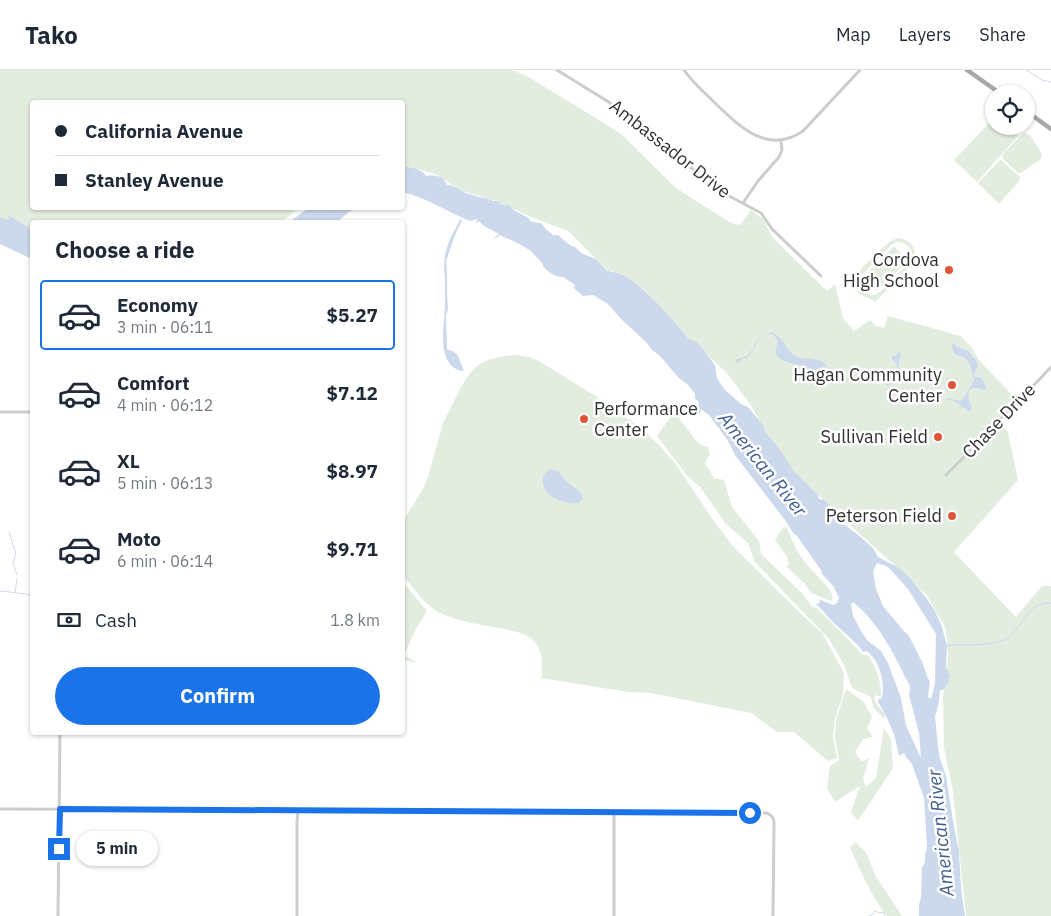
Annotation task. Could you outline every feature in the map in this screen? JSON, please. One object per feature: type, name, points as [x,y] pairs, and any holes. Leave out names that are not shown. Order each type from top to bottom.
[{"type":"main road","points":[[966,70],[988,85]]},
{"type":"main road","points":[[1035,117],[1051,129]]},
{"type":"street","name":"Ambassador Drive","points":[[556,70],[636,119],[711,184],[761,213],[772,229],[821,276]]},
{"type":"street","points":[[684,70],[734,121],[761,138],[772,140],[781,140],[795,136],[806,128],[860,70]]},
{"type":"street","points":[[743,203],[758,181],[780,157],[782,150],[781,140]]},
{"type":"street","name":"Chase Drive","points":[[946,475],[1051,367]]},
{"type":"street","points":[[0,412],[30,412]]},
{"type":"street","points":[[58,916],[60,735]]},
{"type":"street","points":[[0,808],[767,813],[774,819],[773,916]]},
{"type":"street","points":[[297,916],[298,810]]},
{"type":"street","points":[[614,811],[614,916]]},
{"type":"green space","points":[[0,70],[512,70],[527,76],[620,133],[676,188],[731,223],[740,225],[751,210],[763,219],[772,237],[827,291],[835,284],[843,318],[854,331],[870,320],[876,326],[884,328],[888,316],[961,336],[972,348],[979,360],[1016,399],[997,420],[1008,432],[1018,480],[954,552],[1016,617],[1042,586],[1051,586],[1051,916],[966,916],[953,792],[944,748],[943,697],[948,657],[946,629],[926,594],[798,476],[765,432],[752,407],[726,372],[689,339],[647,292],[632,281],[613,271],[608,271],[568,231],[496,201],[462,191],[437,175],[405,167],[405,100],[30,100],[30,210],[295,210],[283,220],[30,220],[30,231],[0,219]]},
{"type":"green space","points":[[985,127],[985,135],[1018,135],[977,182],[954,160]]},
{"type":"green space","points":[[1021,135],[1030,135],[1042,154],[1041,159],[1021,173],[1018,173],[1003,159],[1002,155]]},
{"type":"green space","points":[[1000,160],[1020,177],[1020,180],[999,204],[978,183]]},
{"type":"green space","points":[[898,238],[910,243],[915,250],[915,259],[913,264],[875,302],[858,292],[855,279],[866,264],[893,240]],"holes":[[[900,242],[907,245],[911,251],[910,262],[878,293],[872,295],[861,289],[859,286],[860,277],[891,245]]]},
{"type":"green space","points":[[894,246],[908,261],[877,291],[863,277]]},
{"type":"green space","points":[[516,355],[539,361],[597,397],[609,408],[640,427],[675,463],[713,520],[733,546],[822,633],[844,673],[843,695],[835,719],[833,736],[837,758],[828,761],[794,732],[777,732],[751,713],[651,693],[628,692],[541,678],[540,652],[532,639],[516,632],[447,616],[430,606],[415,590],[405,578],[405,518],[424,487],[443,423],[461,387],[478,365],[490,359]]},
{"type":"green space","points":[[674,412],[699,444],[708,447],[710,454],[705,463],[714,478],[724,480],[732,507],[759,541],[761,554],[802,593],[812,607],[817,608],[863,655],[868,655],[876,670],[881,691],[881,697],[875,695],[874,699],[885,714],[884,719],[873,707],[871,697],[852,688],[844,665],[829,639],[755,562],[748,543],[726,524],[700,487],[688,477],[657,436]]},
{"type":"green space","points":[[784,526],[787,528],[796,549],[804,561],[830,590],[833,598],[831,601],[811,593],[805,584],[786,566],[789,564],[787,557],[775,540]]},
{"type":"green space","points":[[405,584],[427,611],[405,653]]},
{"type":"green space","points":[[405,656],[418,663],[405,660]]},
{"type":"green space","points":[[846,689],[863,701],[872,717],[867,728],[873,737],[863,739],[855,752],[862,762],[869,758],[863,779],[866,787],[876,778],[884,728],[891,739],[893,768],[858,821],[851,812],[860,786],[835,802],[827,788],[830,766],[839,760],[835,737],[836,720]]},
{"type":"green space","points":[[856,842],[867,854],[875,875],[902,916],[887,916],[876,900],[850,847]]},
{"type":"water","name":"American River","points":[[405,167],[416,168],[426,176],[438,176],[447,185],[463,192],[510,206],[530,221],[541,223],[553,235],[558,235],[581,253],[596,259],[607,271],[618,273],[641,287],[689,339],[698,343],[715,365],[717,378],[725,390],[741,404],[748,407],[763,425],[765,432],[794,471],[818,495],[819,499],[824,500],[838,514],[836,521],[857,534],[873,548],[878,557],[899,568],[911,579],[927,599],[941,624],[947,646],[946,668],[950,675],[948,683],[943,690],[940,690],[935,717],[939,755],[946,776],[959,851],[965,916],[919,916],[922,868],[925,862],[927,847],[924,798],[912,764],[904,753],[899,756],[894,734],[878,702],[879,698],[881,699],[883,690],[881,674],[877,664],[867,651],[863,652],[816,605],[820,602],[820,598],[833,605],[837,603],[839,598],[834,587],[822,574],[797,536],[735,455],[728,441],[710,416],[701,409],[700,414],[697,414],[694,408],[699,406],[698,401],[695,399],[695,394],[608,304],[593,295],[583,296],[574,288],[575,285],[563,277],[558,277],[550,272],[531,251],[521,245],[501,235],[492,240],[499,234],[479,221],[476,224],[477,219],[467,220],[405,193]],"holes":[[[877,563],[888,567],[908,589],[936,634],[935,684],[931,699],[928,697],[930,682],[923,664],[909,636],[883,606],[876,589],[873,572]],[[853,602],[879,631],[910,686],[909,695],[919,733],[921,758],[906,726],[901,698],[888,663],[881,651],[867,640],[861,631],[853,616],[851,604]]]},
{"type":"water","points":[[306,210],[353,210],[339,220],[292,220]]},
{"type":"water","points":[[8,215],[30,228],[30,258],[0,244],[0,217],[9,220]]},
{"type":"water","points":[[460,219],[462,220],[446,261],[448,309],[446,315],[447,349],[458,356],[464,370],[462,371],[454,368],[448,362],[443,345],[445,253]]},
{"type":"water","points":[[772,333],[779,337],[793,355],[822,361],[827,368],[827,374],[816,376],[801,366],[779,358],[776,352],[778,341],[773,334],[766,335]]},
{"type":"water","points":[[766,335],[757,342],[747,358],[737,363],[737,359],[746,356],[760,338]]},
{"type":"water","points":[[952,343],[968,351],[976,360],[978,366],[974,377],[980,377],[986,388],[985,390],[972,388],[970,390],[969,398],[972,408],[969,411],[952,400],[946,399],[962,400],[974,380],[968,362],[953,352]]},
{"type":"water","points":[[901,352],[898,370],[908,384],[898,381],[887,386],[885,382],[890,380],[892,376],[891,368],[895,369],[898,366],[892,359],[892,356]]},
{"type":"water","points":[[550,469],[559,472],[565,480],[580,492],[583,498],[579,503],[561,501],[550,495],[543,485],[543,479],[545,473]]},
{"type":"waterway","points":[[1026,70],[1042,80],[1051,82]]},
{"type":"waterway","points":[[9,532],[16,554],[13,563],[17,575]]},
{"type":"waterway","points":[[15,592],[17,579]]},
{"type":"waterway","points":[[0,591],[30,596]]},
{"type":"waterway","points":[[947,646],[988,644],[1004,640],[1013,633],[1036,606],[1051,603]]},
{"type":"waterway","points":[[869,916],[875,911],[883,912],[885,916]]},
{"type":"place","name":"Cordova High School","points":[[949,270]]},
{"type":"place","name":"Hagan Community Center","points":[[952,385]]},
{"type":"place","name":"Performance Center","points":[[584,419]]},
{"type":"place","name":"Sullivan Field","points":[[938,437]]},
{"type":"place","name":"Peterson Field","points":[[952,516]]},
{"type":"route","points":[[59,849],[60,809],[750,813]]}]
